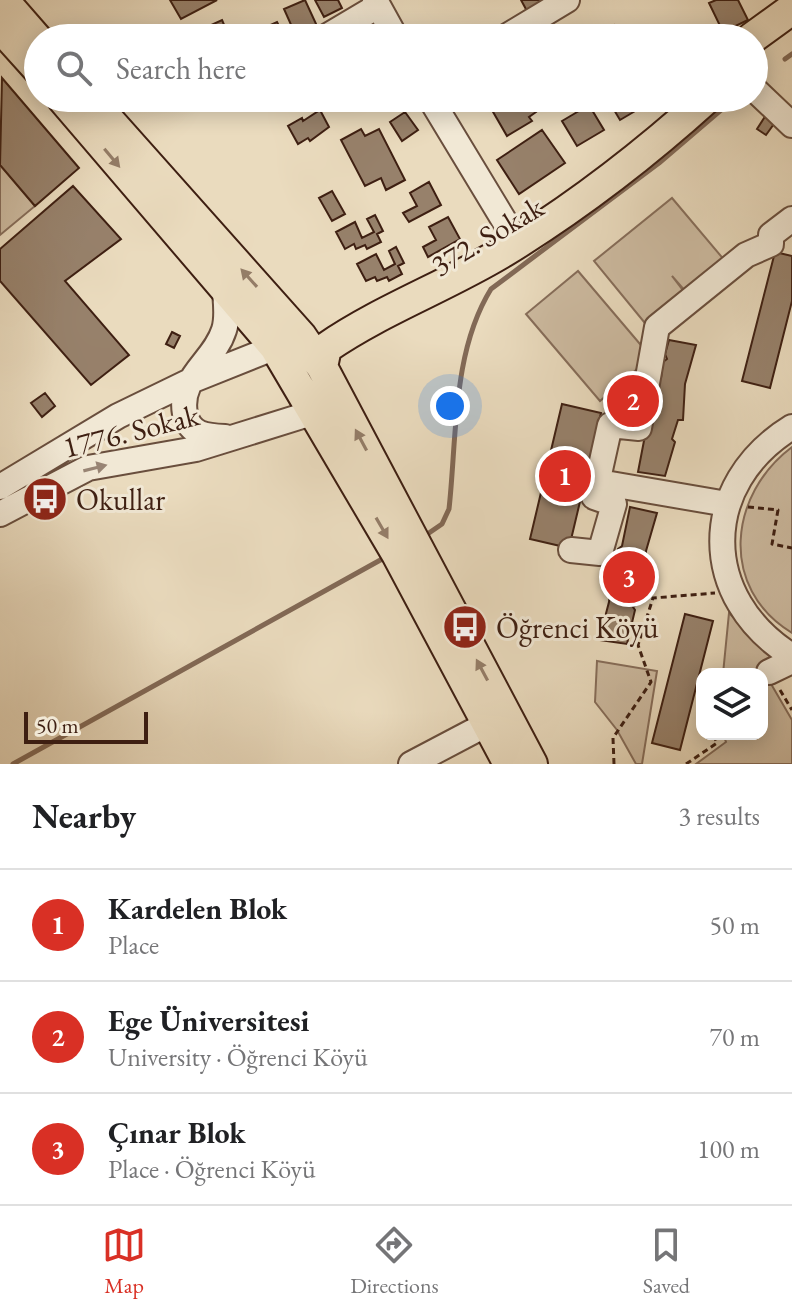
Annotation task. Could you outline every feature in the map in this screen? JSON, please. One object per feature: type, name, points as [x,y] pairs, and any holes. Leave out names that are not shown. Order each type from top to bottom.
[{"type":"main road","points":[[3,0],[24,24]]},
{"type":"main road","points":[[768,26],[792,9]]},
{"type":"main road","points":[[0,27],[24,54]]},
{"type":"main road","points":[[768,46],[792,28]]},
{"type":"main road","points":[[74,112],[225,292],[311,352]]},
{"type":"main road","points":[[101,112],[311,352],[532,764]]},
{"type":"main road","name":"372. Sokak","points":[[311,352],[508,227],[580,178],[665,112]]},
{"type":"main road","name":"372. Sokak","points":[[311,352],[501,253],[665,136],[692,112]]},
{"type":"main road","points":[[311,352],[315,412],[397,554],[509,764]]},
{"type":"street","points":[[527,24],[567,0]]},
{"type":"street","points":[[345,24],[377,3],[388,24]]},
{"type":"street","points":[[768,102],[792,125]]},
{"type":"street","points":[[438,112],[508,227]]},
{"type":"street","points":[[571,550],[600,553],[614,504],[594,497],[610,425],[639,428],[657,327],[746,255],[771,244],[771,235],[792,219]]},
{"type":"street","name":"1776. Sokak","points":[[225,292],[224,330],[188,382],[183,396],[185,410],[194,430],[204,437],[236,437]]},
{"type":"street","points":[[311,352],[315,412]]},
{"type":"street","name":"1776. Sokak","points":[[0,487],[118,416],[188,382],[311,352]]},
{"type":"street","name":"1776. Sokak","points":[[0,514],[88,468],[196,449],[315,412]]},
{"type":"street","points":[[769,672],[792,658],[769,642],[747,619],[731,591],[723,563],[722,533],[727,504],[743,470],[768,442],[792,427]]},
{"type":"street","points":[[599,482],[727,504]]},
{"type":"street","points":[[411,764],[487,724]]},
{"type":"path","points":[[727,504],[778,510],[772,544],[792,548]]},
{"type":"path","points":[[614,764],[613,738],[651,682],[638,645],[653,598],[731,591]]},
{"type":"path","points":[[686,764],[717,743],[716,740]]},
{"type":"shaded area","points":[[0,165],[35,206],[0,235]]},
{"type":"shaded area","points":[[672,198],[731,268],[693,300],[672,276],[688,297],[649,328],[594,261]]},
{"type":"shaded area","points":[[578,271],[651,357],[600,401],[526,314]]},
{"type":"shaded area","points":[[792,447],[792,633],[768,614],[752,592],[743,567],[741,541],[745,515],[755,490],[771,467]]},
{"type":"shaded area","points":[[729,613],[776,660],[759,668],[724,668]]},
{"type":"shaded area","points":[[597,661],[657,671],[642,764],[636,764],[617,730],[595,702]]},
{"type":"shaded area","points":[[768,679],[792,720],[792,764],[696,764],[726,742],[768,740]]},
{"type":"building","points":[[170,0],[217,0],[181,19]]},
{"type":"building","points":[[305,0],[316,24],[291,24],[284,9]]},
{"type":"building","points":[[315,0],[338,0],[342,8],[324,17]]},
{"type":"building","points":[[521,0],[546,0],[527,11]]},
{"type":"building","points":[[738,0],[748,20],[740,24],[719,24],[709,3]]},
{"type":"building","points":[[2,78],[24,104],[24,112],[31,112],[79,168],[35,206],[0,165]]},
{"type":"building","points":[[321,112],[329,127],[310,141],[308,138],[298,144],[288,126],[302,118],[303,121]]},
{"type":"building","points":[[405,112],[418,130],[402,141],[390,122]]},
{"type":"building","points":[[493,112],[536,112],[529,117],[532,121],[507,136]]},
{"type":"building","points":[[577,112],[593,112],[604,130],[577,146],[562,121]]},
{"type":"building","points":[[615,112],[634,112],[620,120]]},
{"type":"building","points":[[766,115],[776,121],[766,135],[757,129]]},
{"type":"building","points":[[361,129],[365,136],[379,129],[405,180],[386,190],[381,178],[365,186],[341,140]]},
{"type":"building","points":[[542,130],[565,163],[519,194],[497,160]]},
{"type":"building","points":[[429,182],[441,205],[409,222],[403,213],[417,206],[410,193]]},
{"type":"building","points":[[73,186],[121,239],[65,281],[129,355],[91,385],[0,281],[0,249]]},
{"type":"building","points":[[332,191],[345,214],[332,221],[319,198]]},
{"type":"building","points":[[375,215],[383,231],[377,234],[381,242],[367,249],[365,245],[356,249],[354,244],[345,249],[336,232],[355,222],[362,238],[374,232],[367,219]]},
{"type":"building","points":[[448,217],[460,239],[428,257],[423,247],[436,240],[429,227]]},
{"type":"building","points":[[396,247],[404,263],[398,266],[402,274],[389,281],[387,277],[377,281],[375,277],[366,281],[357,264],[376,254],[384,270],[395,264],[389,251]]},
{"type":"building","points":[[775,252],[792,256],[792,301],[770,388],[742,381]]},
{"type":"building","points":[[172,332],[180,336],[174,348],[166,344]]},
{"type":"building","points":[[669,340],[696,345],[685,384],[683,420],[678,420],[665,476],[638,472],[652,399],[657,397],[657,381],[661,378],[663,362],[667,359],[665,354]]},
{"type":"building","points":[[45,393],[55,406],[42,417],[31,403]]},
{"type":"building","points":[[562,404],[601,413],[569,548],[530,539]]},
{"type":"building","points":[[630,507],[657,513],[646,551],[644,588],[639,588],[633,607],[635,610],[627,644],[599,640],[609,602],[613,566],[618,564],[618,549],[622,546]]},
{"type":"building","points":[[685,614],[713,621],[701,668],[696,668],[696,687],[680,750],[652,743]]},
{"type":"waterway","points":[[785,59],[792,54]]},
{"type":"waterway","points":[[426,535],[442,524],[449,509],[463,367],[478,314],[491,289],[659,163],[719,112]]},
{"type":"waterway","points":[[13,764],[384,558]]},
{"type":"place","name":"Ege Üniversitesi","points":[[633,401]]},
{"type":"place","name":"Kardelen Blok","points":[[565,476]]},
{"type":"place","name":"Okullar","points":[[45,499]]},
{"type":"place","name":"Çınar Blok","points":[[629,577]]},
{"type":"place","name":"Öğrenci Köyü","points":[[465,627]]}]
